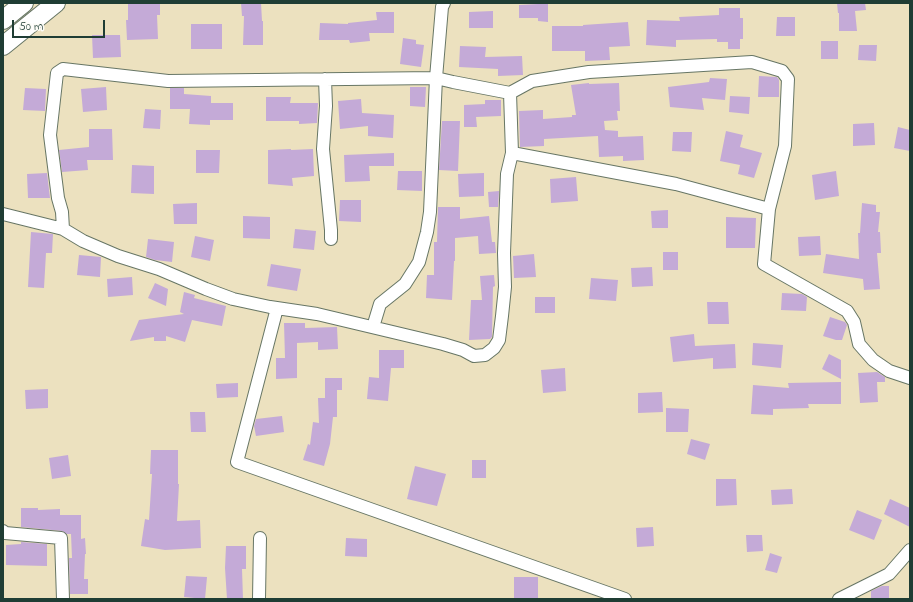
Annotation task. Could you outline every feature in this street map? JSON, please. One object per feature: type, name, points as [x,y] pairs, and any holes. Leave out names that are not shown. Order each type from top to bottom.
[{"type":"highway","points":[[3,20],[24,3]]},
{"type":"highway","points":[[3,46],[56,3]]},
{"type":"street","points":[[373,327],[380,304],[405,284],[419,262],[427,232],[430,212],[436,78],[442,7],[444,3]]},
{"type":"street","points":[[63,229],[50,135],[56,74],[63,69],[168,81],[436,78],[510,93],[532,81],[589,72],[752,62],[782,71],[788,79],[785,146],[769,208],[764,264],[847,311],[854,322],[859,344],[873,360],[888,371],[910,378]]},
{"type":"street","points":[[324,79],[326,106],[323,149],[331,239]]},
{"type":"street","points":[[3,214],[63,229],[83,242],[118,256],[159,269],[233,299],[317,314],[443,344],[463,350],[474,356],[485,355],[494,348],[499,340],[505,287],[504,253],[507,174],[512,153],[510,93]]},
{"type":"street","points":[[512,153],[676,184],[769,208]]},
{"type":"street","points":[[277,308],[236,462],[625,599]]},
{"type":"street","points":[[3,531],[5,533],[61,538],[63,599]]},
{"type":"street","points":[[260,538],[260,599]]},
{"type":"street","points":[[839,599],[889,574],[910,550]]},
{"type":"building","points":[[128,3],[160,3],[160,15],[157,15],[158,39],[127,40],[126,20],[128,20]]},
{"type":"building","points":[[241,3],[261,3],[263,45],[243,45],[244,16],[242,16]]},
{"type":"building","points":[[837,3],[865,3],[866,10],[855,11],[857,31],[839,31],[839,13]]},
{"type":"building","points":[[548,4],[548,22],[538,21],[538,18],[519,18],[519,5]]},
{"type":"building","points":[[719,8],[740,8],[740,18],[743,18],[743,39],[740,39],[740,49],[728,49],[728,42],[717,42],[717,39],[676,40],[676,47],[646,45],[647,20],[680,21],[679,17],[719,15]]},
{"type":"building","points":[[493,11],[493,28],[469,28],[469,12]]},
{"type":"building","points":[[376,12],[394,12],[394,33],[369,33],[370,41],[350,43],[349,40],[319,40],[320,23],[348,24],[377,20]]},
{"type":"building","points":[[777,17],[795,17],[795,36],[776,36]]},
{"type":"building","points":[[628,22],[630,46],[609,47],[610,60],[585,61],[585,51],[552,51],[552,26],[583,26]]},
{"type":"building","points":[[191,24],[222,24],[222,49],[191,49]]},
{"type":"building","points":[[92,35],[120,35],[121,57],[93,58]]},
{"type":"building","points":[[403,38],[416,40],[416,44],[424,45],[421,67],[400,64]]},
{"type":"building","points":[[821,41],[838,41],[838,59],[821,59]]},
{"type":"building","points":[[859,45],[877,45],[876,61],[858,60]]},
{"type":"building","points":[[460,46],[486,47],[485,57],[522,56],[523,75],[498,76],[498,69],[459,67]]},
{"type":"building","points":[[759,76],[777,77],[779,80],[779,97],[758,97]]},
{"type":"building","points":[[710,78],[727,79],[725,100],[702,98],[704,110],[670,107],[668,87],[709,82]]},
{"type":"building","points":[[589,83],[619,83],[620,111],[617,111],[618,120],[604,121],[605,130],[618,131],[618,137],[643,136],[644,160],[623,161],[623,156],[599,157],[598,136],[544,139],[544,146],[520,147],[519,111],[543,110],[543,119],[572,117],[572,115],[576,115],[571,85]]},
{"type":"building","points":[[106,87],[107,110],[83,112],[81,89]]},
{"type":"building","points":[[410,87],[426,87],[425,107],[410,106]]},
{"type":"building","points":[[25,88],[46,89],[45,111],[23,110]]},
{"type":"building","points":[[170,88],[184,88],[184,94],[211,96],[211,103],[233,103],[233,120],[210,120],[210,125],[189,124],[190,109],[170,109]]},
{"type":"building","points":[[730,96],[750,97],[749,114],[729,112]]},
{"type":"building","points":[[266,97],[291,97],[290,103],[318,103],[317,123],[299,124],[299,121],[266,121]]},
{"type":"building","points":[[361,99],[362,113],[394,115],[393,138],[368,136],[368,126],[340,129],[338,101]]},
{"type":"building","points":[[485,100],[501,100],[501,116],[476,117],[477,127],[464,127],[464,105],[485,104]]},
{"type":"building","points":[[145,109],[161,110],[160,129],[143,128]]},
{"type":"building","points":[[442,121],[460,121],[458,171],[439,170]]},
{"type":"building","points":[[874,123],[875,145],[853,146],[853,124]]},
{"type":"building","points":[[898,127],[910,130],[910,151],[894,148]]},
{"type":"building","points":[[89,129],[112,129],[113,160],[87,160],[88,170],[62,172],[59,150],[89,147]]},
{"type":"building","points":[[726,131],[743,135],[740,147],[762,153],[754,178],[738,174],[740,165],[720,161]]},
{"type":"building","points":[[673,132],[692,132],[691,152],[672,151]]},
{"type":"building","points":[[313,149],[314,176],[292,178],[293,186],[268,184],[268,150]]},
{"type":"building","points":[[196,150],[220,150],[219,173],[196,173]]},
{"type":"building","points":[[394,153],[394,166],[369,166],[370,181],[345,182],[344,155]]},
{"type":"building","points":[[132,165],[154,166],[154,194],[131,193]]},
{"type":"building","points":[[398,171],[422,171],[422,191],[397,190]]},
{"type":"building","points":[[836,171],[839,196],[815,200],[812,175]]},
{"type":"building","points":[[47,173],[50,198],[28,198],[27,174]]},
{"type":"building","points":[[484,173],[484,196],[459,197],[458,174]]},
{"type":"building","points":[[576,177],[578,201],[551,203],[550,179]]},
{"type":"building","points":[[499,191],[498,207],[489,207],[488,192]]},
{"type":"building","points":[[340,200],[361,200],[361,222],[339,221]]},
{"type":"building","points":[[197,203],[197,224],[174,224],[173,204]]},
{"type":"building","points":[[862,203],[876,205],[876,212],[880,212],[878,232],[880,232],[881,253],[877,253],[880,289],[864,290],[863,279],[823,273],[826,254],[859,259],[858,233],[860,233]]},
{"type":"building","points":[[438,207],[460,207],[460,219],[489,216],[492,242],[495,242],[496,253],[479,254],[478,236],[455,238],[452,300],[426,298],[427,275],[434,275],[434,242],[437,242]]},
{"type":"building","points":[[668,210],[668,228],[652,228],[651,211]]},
{"type":"building","points":[[243,216],[270,217],[270,239],[243,238]]},
{"type":"building","points":[[726,217],[756,218],[755,248],[726,248]]},
{"type":"building","points":[[295,229],[316,231],[314,250],[293,248]]},
{"type":"building","points":[[31,232],[53,234],[52,253],[46,253],[44,288],[28,287]]},
{"type":"building","points":[[195,236],[214,240],[210,261],[191,257]]},
{"type":"building","points":[[820,236],[821,255],[799,256],[798,237]]},
{"type":"building","points":[[148,239],[174,242],[172,262],[155,260],[146,257]]},
{"type":"building","points":[[663,252],[678,252],[678,270],[663,270]]},
{"type":"building","points":[[534,254],[536,277],[514,278],[513,256]]},
{"type":"building","points":[[79,255],[101,257],[100,277],[77,275]]},
{"type":"building","points":[[271,264],[301,269],[297,291],[267,286]]},
{"type":"building","points":[[652,267],[653,286],[632,287],[631,268]]},
{"type":"building","points":[[494,275],[495,286],[493,287],[492,337],[490,339],[469,340],[471,300],[482,300],[480,276]]},
{"type":"building","points":[[132,277],[133,295],[108,297],[107,279]]},
{"type":"building","points":[[591,278],[618,280],[616,301],[589,299]]},
{"type":"building","points":[[155,283],[168,289],[166,306],[148,298]]},
{"type":"building","points":[[184,292],[195,295],[194,298],[226,306],[222,326],[192,320],[185,342],[166,336],[166,341],[154,341],[154,337],[130,341],[139,320],[184,314],[180,312]]},
{"type":"building","points":[[782,293],[802,294],[807,297],[806,311],[781,310]]},
{"type":"building","points":[[535,297],[555,297],[555,313],[535,313]]},
{"type":"building","points":[[707,302],[728,302],[729,324],[708,324]]},
{"type":"building","points":[[830,317],[845,322],[847,325],[842,340],[836,340],[823,336]]},
{"type":"building","points":[[284,323],[305,323],[305,328],[337,327],[338,349],[318,350],[318,342],[297,343],[297,378],[276,379],[276,358],[285,358]]},
{"type":"building","points":[[694,334],[695,346],[735,344],[736,368],[713,369],[713,358],[673,362],[670,337]]},
{"type":"building","points":[[753,343],[783,345],[781,368],[752,365]]},
{"type":"building","points":[[379,350],[404,350],[404,368],[391,368],[388,401],[367,399],[369,377],[379,378]]},
{"type":"building","points":[[829,354],[841,360],[841,379],[822,369]]},
{"type":"building","points":[[565,368],[566,391],[543,393],[541,370]]},
{"type":"building","points":[[877,372],[885,377],[885,382],[877,382],[878,402],[860,403],[858,373]]},
{"type":"building","points":[[325,378],[342,378],[342,390],[337,390],[337,417],[333,417],[330,444],[324,466],[303,460],[308,444],[310,445],[313,422],[319,423],[318,398],[325,398]]},
{"type":"building","points":[[841,382],[841,404],[808,404],[809,408],[773,409],[773,415],[751,414],[753,385],[789,388],[788,383]]},
{"type":"building","points":[[238,383],[238,397],[217,398],[216,384]]},
{"type":"building","points":[[48,389],[48,408],[26,409],[25,390]]},
{"type":"building","points":[[662,392],[663,412],[638,413],[638,393]]},
{"type":"building","points":[[666,408],[689,409],[688,432],[666,432]]},
{"type":"building","points":[[190,412],[205,412],[206,432],[191,432]]},
{"type":"building","points":[[282,416],[284,432],[256,436],[254,426],[256,419]]},
{"type":"building","points":[[691,439],[710,444],[705,460],[687,454]]},
{"type":"building","points":[[151,450],[178,450],[179,484],[177,521],[200,520],[201,548],[165,550],[141,546],[145,519],[149,520],[152,474],[150,474]]},
{"type":"building","points":[[68,455],[71,476],[52,479],[49,458]]},
{"type":"building","points":[[472,460],[486,460],[486,478],[472,478]]},
{"type":"building","points":[[415,466],[446,474],[437,506],[407,499]]},
{"type":"building","points":[[716,479],[736,479],[737,505],[716,506]]},
{"type":"building","points":[[792,489],[793,504],[772,505],[771,490]]},
{"type":"building","points":[[890,499],[910,508],[910,527],[884,514]]},
{"type":"building","points":[[21,508],[38,508],[38,510],[60,509],[60,515],[81,515],[81,539],[85,538],[86,554],[84,579],[88,579],[88,594],[70,594],[69,558],[72,558],[71,534],[67,534],[62,531],[21,527]]},
{"type":"building","points":[[857,510],[882,520],[874,540],[849,530]]},
{"type":"building","points":[[653,527],[654,546],[637,547],[636,528]]},
{"type":"building","points":[[746,535],[762,535],[763,551],[747,552]]},
{"type":"building","points":[[346,538],[367,539],[367,557],[345,556]]},
{"type":"building","points":[[21,542],[47,544],[47,566],[6,565],[6,545],[21,544]]},
{"type":"building","points":[[226,546],[246,546],[246,569],[242,569],[243,599],[227,599],[225,568]]},
{"type":"building","points":[[770,553],[782,557],[777,573],[765,570]]},
{"type":"building","points":[[186,576],[207,577],[205,599],[184,597]]},
{"type":"building","points":[[514,577],[538,577],[538,599],[514,599]]},
{"type":"building","points":[[882,586],[889,586],[889,599],[871,599],[871,591]]}]
